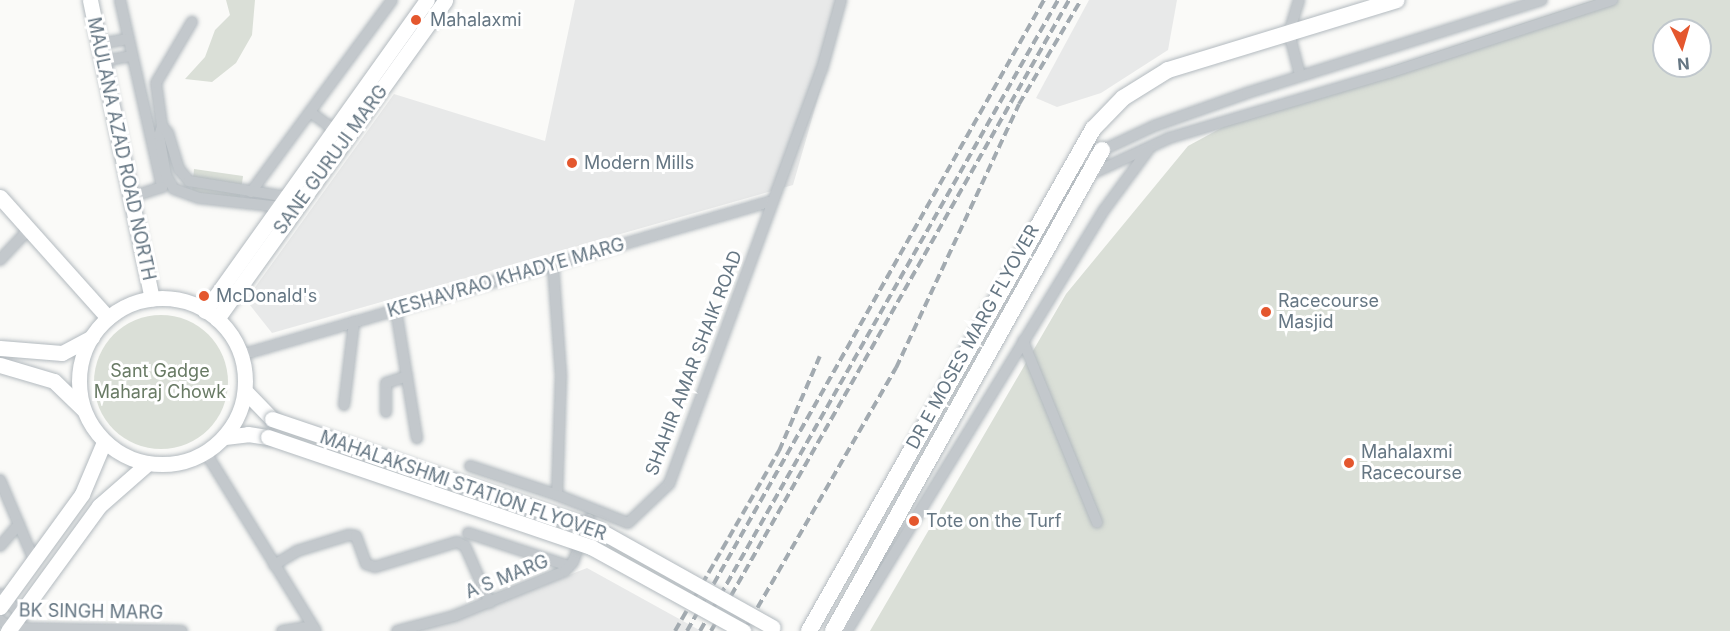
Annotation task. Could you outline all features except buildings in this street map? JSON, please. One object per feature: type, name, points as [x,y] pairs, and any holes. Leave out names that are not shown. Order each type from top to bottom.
[{"type":"main road","name":"MAULANA AZAD ROAD NORTH","points":[[90,0],[152,299]]},
{"type":"main road","name":"SANE GURUJI MARG","points":[[385,72],[427,0]]},
{"type":"main road","points":[[1289,33],[1397,0]]},
{"type":"main road","name":"SANE GURUJI MARG","points":[[211,315],[285,202],[442,1]]},
{"type":"main road","name":"DR E MOSES MARG FLYOVER","points":[[809,631],[1066,171],[1093,129],[1123,98],[1168,70],[1289,33]]},
{"type":"main road","name":"SANE GURUJI MARG","points":[[211,315],[343,127]]},
{"type":"main road","name":"DR E MOSES MARG FLYOVER","points":[[833,631],[1102,150]]},
{"type":"main road","points":[[0,197],[108,318]]},
{"type":"main road","points":[[0,365],[54,381],[83,409],[104,442],[124,456],[147,464],[176,464],[206,453],[225,436],[238,415],[245,391],[241,355],[211,315],[167,298],[152,299],[125,307],[108,318],[92,337],[81,360],[78,384],[83,409]]},
{"type":"main road","points":[[0,348],[62,353],[92,337]]},
{"type":"main road","name":"MAHALAKSHMI STATION FLYOVER","points":[[245,391],[272,419],[597,529],[779,631]]},
{"type":"main road","name":"MAHALAKSHMI STATION FLYOVER","points":[[225,436],[248,434],[268,437],[591,547],[743,631]]},
{"type":"main road","points":[[1,601],[23,575],[82,494],[104,442]]},
{"type":"main road","points":[[4,628],[21,614],[99,506],[147,464]]},
{"type":"main road","points":[[58,527],[75,539]]},
{"type":"main road","points":[[23,575],[40,588]]},
{"type":"street","points":[[120,0],[162,187],[131,196]]},
{"type":"street","points":[[251,192],[392,0]]},
{"type":"street","points":[[772,201],[822,69],[841,0]]},
{"type":"street","points":[[1299,0],[1289,33],[1292,55],[1300,75]]},
{"type":"street","points":[[1066,171],[1102,150],[1154,126],[1300,75],[1542,0]]},
{"type":"street","points":[[1086,181],[1169,138],[1389,73],[1612,0]]},
{"type":"street","points":[[192,22],[156,83],[162,126],[159,136],[166,175],[174,189],[199,198],[285,202]]},
{"type":"street","points":[[99,44],[128,39]]},
{"type":"street","points":[[103,61],[131,56]]},
{"type":"street","points":[[309,112],[343,127]]},
{"type":"street","points":[[162,126],[168,133],[179,170],[189,182],[251,192],[285,202]]},
{"type":"street","points":[[847,631],[1104,210],[1149,148]]},
{"type":"street","name":"KESHAVRAO KHADYE MARG","points":[[241,355],[772,201]]},
{"type":"street","name":"SHAHIR AMAR SHAIK ROAD","points":[[592,511],[628,523],[669,484],[772,201]]},
{"type":"street","points":[[0,260],[28,229]]},
{"type":"street","points":[[553,264],[561,376],[557,495]]},
{"type":"street","points":[[396,310],[417,438]]},
{"type":"street","points":[[344,405],[354,322]]},
{"type":"street","points":[[1023,341],[1097,522]]},
{"type":"street","points":[[386,412],[386,383],[407,376]]},
{"type":"street","points":[[206,453],[314,628],[282,631]]},
{"type":"street","points":[[470,466],[557,495],[592,511]]},
{"type":"street","points":[[0,480],[34,560]]},
{"type":"street","name":"A S MARG","points":[[397,631],[490,603],[569,566],[592,511]]},
{"type":"street","points":[[0,546],[19,524]]},
{"type":"street","points":[[468,533],[569,566]]},
{"type":"street","points":[[274,565],[297,551],[349,535],[356,536],[366,564],[375,567],[457,542],[465,546],[490,603]]},
{"type":"street","points":[[1,601],[21,614]]},
{"type":"street","name":"BK SINGH MARG","points":[[4,628],[182,631]]},
{"type":"shaded area","name":"Modern Mills","points":[[575,0],[846,0],[793,185],[272,333],[246,300],[394,94],[545,141]]},
{"type":"shaded area","points":[[1089,0],[1177,0],[1168,50],[1101,93],[1057,107],[1036,98]]},
{"type":"shaded area","points":[[587,568],[701,631],[410,631],[490,606]]},
{"type":"green space","points":[[226,0],[255,0],[252,35],[236,63],[212,82],[185,79],[205,57],[215,30],[230,15]]},
{"type":"green space","name":"Mahalaxmi Racecourse","points":[[1594,0],[1730,0],[1730,631],[870,631],[1066,294],[1188,146],[1247,114]]},
{"type":"green space","points":[[194,169],[243,176],[240,198],[192,192]]},
{"type":"green space","name":"Sant Gadge Maharaj Chowk","points":[[161,315],[186,321],[208,335],[222,357],[228,382],[222,407],[208,429],[186,443],[161,449],[136,443],[114,429],[100,407],[94,382],[100,357],[114,335],[136,321]]},
{"type":"railway","points":[[687,631],[1044,0]]},
{"type":"railway","points":[[700,631],[1058,0]]},
{"type":"railway","points":[[711,631],[1069,0]]},
{"type":"railway","points":[[744,631],[896,368],[1019,104],[1081,0]]},
{"type":"railway","points":[[675,631],[779,451],[820,356]]},
{"type":"place","name":"Mahalaxmi","points":[[416,20]]},
{"type":"place","name":"Modern Mills","points":[[572,163]]},
{"type":"place","name":"McDonald's","points":[[204,296]]},
{"type":"place","name":"Racecourse Masjid","points":[[1266,312]]},
{"type":"place","name":"Mahalaxmi Racecourse","points":[[1349,463]]},
{"type":"place","name":"Tote on the Turf","points":[[914,521]]}]
